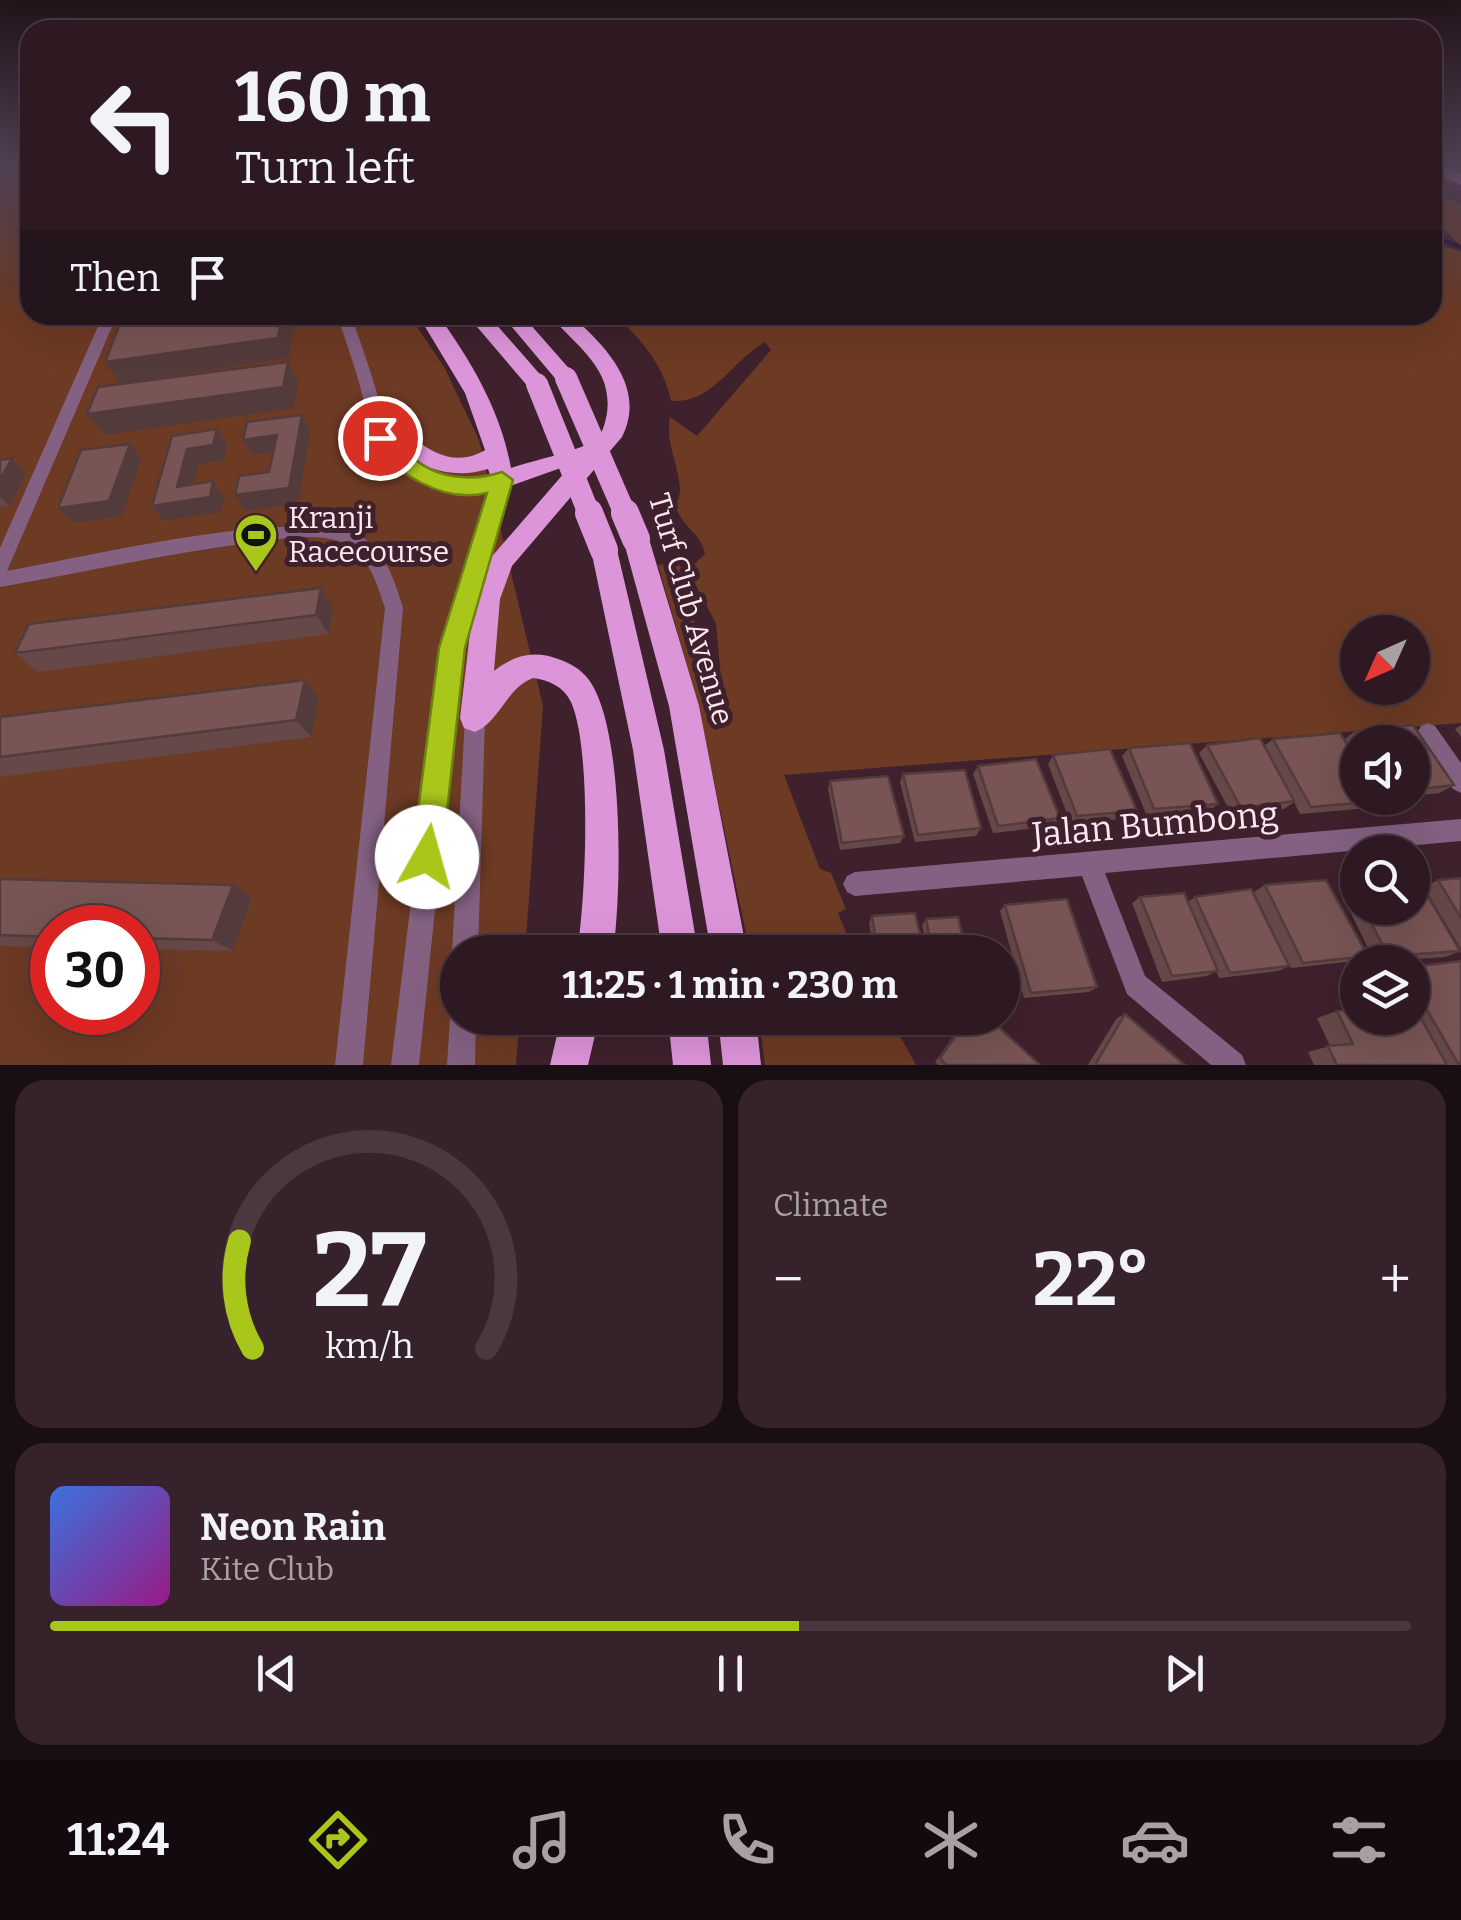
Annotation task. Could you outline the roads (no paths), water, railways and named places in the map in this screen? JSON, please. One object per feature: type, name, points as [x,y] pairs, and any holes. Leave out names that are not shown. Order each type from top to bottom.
[{"type":"main road","points":[[434,325],[481,398],[498,452],[502,480],[582,454],[614,432]]},
{"type":"main road","points":[[486,325],[537,384],[604,550],[637,684],[668,846],[678,935]]},
{"type":"main road","name":"Turf Club Avenue","points":[[521,325],[566,378],[636,539],[684,706],[726,935]]},
{"type":"main road","points":[[475,718],[486,598],[501,560],[614,432],[621,406],[616,378],[569,325]]},
{"type":"main road","points":[[374,409],[401,444],[424,458],[473,464],[498,452]]},
{"type":"main road","points":[[475,718],[504,681],[524,667],[538,665],[570,677],[586,701],[597,751],[596,935]]},
{"type":"main road","points":[[569,1065],[576,1035]]},
{"type":"main road","points":[[689,1035],[692,1065]]},
{"type":"main road","points":[[738,1035],[742,1065]]},
{"type":"street","points":[[0,568],[106,325]]},
{"type":"street","points":[[347,325],[383,444],[418,473],[468,487],[502,480],[452,648],[405,1065]]},
{"type":"street","points":[[0,580],[281,532],[342,534],[367,551],[382,570],[394,608],[350,1065]]},
{"type":"street","points":[[466,935],[475,718]]},
{"type":"street","points":[[1430,736],[1461,782]]},
{"type":"street","name":"Jalan Bumbong","points":[[855,884],[1461,830]]},
{"type":"street","points":[[1090,866],[1136,986],[1232,1065]]},
{"type":"street","points":[[461,1065],[462,1035]]},
{"type":"waterway","points":[[1442,240],[1461,247]]},
{"type":"place","name":"Kranji Racecourse","points":[[256,573]]}]
